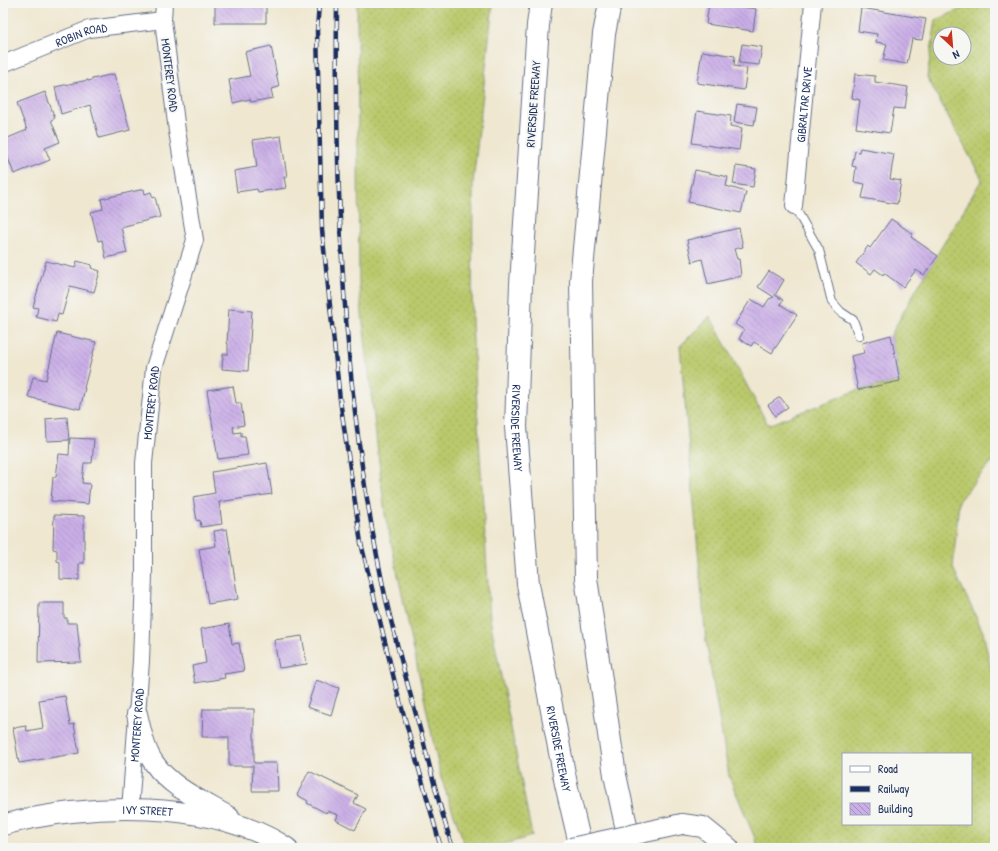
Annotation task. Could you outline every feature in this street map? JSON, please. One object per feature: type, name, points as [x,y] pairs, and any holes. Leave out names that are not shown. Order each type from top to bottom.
[{"type":"highway","name":"RIVERSIDE FREEWAY","points":[[541,3],[537,33],[521,284],[516,427],[528,584],[566,784],[581,848]]},
{"type":"highway","points":[[610,3],[604,34],[581,281],[586,578],[615,776],[631,848]]},
{"type":"street","name":"MONTEREY ROAD","points":[[130,810],[137,714],[144,575],[144,463],[154,368],[195,240],[177,132],[163,20],[164,3]]},
{"type":"street","name":"GIBRALTAR DRIVE","points":[[794,206],[813,3]]},
{"type":"street","name":"ROBIN ROAD","points":[[3,64],[89,29],[163,20]]},
{"type":"street","points":[[137,714],[145,745],[154,764],[174,783],[246,828]]},
{"type":"street","name":"IVY STREET","points":[[3,825],[32,817],[92,809],[184,812],[246,828],[287,848]]},
{"type":"street","points":[[571,848],[682,824],[703,827],[729,848]]},
{"type":"lane","points":[[794,206],[819,250],[832,302],[841,312],[852,320],[859,336]]},
{"type":"green space","points":[[357,3],[493,3],[473,183],[472,324],[490,619],[532,836],[491,848],[466,848],[441,778],[385,514],[359,287]]},
{"type":"green space","points":[[975,3],[995,3],[995,458],[959,500],[953,568],[983,632],[995,688],[995,848],[759,848],[729,776],[706,641],[680,346],[710,316],[768,425],[858,390],[900,381],[891,335],[924,276],[982,179],[927,77],[932,45],[932,66],[972,66],[972,26],[935,26],[936,20]]},
{"type":"building","points":[[215,3],[266,3],[266,23],[215,23]]},
{"type":"building","points":[[709,3],[743,3],[742,7],[756,9],[753,31],[706,24]]},
{"type":"building","points":[[753,3],[773,3],[772,7],[752,5]]},
{"type":"building","points":[[861,8],[926,19],[922,40],[912,39],[907,64],[883,60],[887,44],[876,42],[877,34],[858,31]]},
{"type":"building","points":[[742,44],[762,47],[759,65],[739,63]]},
{"type":"building","points":[[271,46],[279,87],[271,89],[273,98],[251,102],[250,99],[233,103],[229,80],[250,76],[245,52]]},
{"type":"building","points":[[702,51],[735,56],[734,66],[747,68],[744,90],[697,83]]},
{"type":"building","points":[[114,74],[130,130],[99,138],[90,105],[61,114],[55,87],[88,81]]},
{"type":"building","points":[[855,74],[875,76],[875,82],[908,87],[905,109],[894,108],[890,133],[856,128],[860,100],[852,98]]},
{"type":"building","points":[[45,92],[55,118],[51,120],[60,142],[45,148],[50,160],[14,174],[3,145],[3,140],[27,130],[17,103]]},
{"type":"building","points":[[737,104],[757,107],[754,125],[734,122]]},
{"type":"building","points":[[697,111],[731,116],[730,126],[742,128],[739,150],[692,143]]},
{"type":"building","points":[[281,136],[287,177],[284,177],[286,188],[258,192],[257,189],[237,192],[234,171],[257,167],[253,140]]},
{"type":"building","points":[[860,148],[894,154],[890,179],[901,181],[897,204],[862,198],[865,184],[854,182],[856,167],[852,166],[855,151],[859,152]]},
{"type":"building","points":[[736,166],[756,169],[753,187],[733,184]]},
{"type":"building","points":[[695,170],[728,177],[726,186],[746,192],[741,213],[688,202]]},
{"type":"building","points":[[144,189],[145,194],[151,192],[153,198],[155,197],[160,217],[121,227],[127,253],[106,258],[102,240],[98,241],[91,212],[103,209],[101,199]]},
{"type":"building","points":[[891,219],[913,234],[911,237],[938,256],[924,275],[916,270],[903,287],[884,273],[883,275],[875,269],[871,274],[856,263],[868,246],[870,248]]},
{"type":"building","points":[[739,228],[743,247],[734,249],[737,259],[739,259],[741,276],[708,284],[702,259],[692,262],[687,240]]},
{"type":"building","points":[[46,261],[75,268],[77,261],[92,265],[91,268],[100,271],[94,292],[70,286],[62,315],[58,314],[56,322],[36,317],[38,308],[33,307]]},
{"type":"building","points":[[769,271],[784,280],[775,295],[783,300],[780,304],[797,315],[772,353],[754,342],[751,346],[739,339],[744,330],[735,324],[751,299],[764,307],[769,299],[774,297],[758,287]]},
{"type":"building","points":[[229,309],[252,311],[248,371],[222,369],[223,354],[228,354],[227,343]]},
{"type":"building","points":[[57,333],[96,342],[80,409],[28,397],[33,377],[46,380]]},
{"type":"building","points":[[891,335],[900,381],[858,390],[851,356],[864,353],[862,343]]},
{"type":"building","points":[[233,386],[236,403],[241,403],[244,425],[233,427],[234,433],[241,432],[241,436],[245,436],[248,455],[218,459],[207,390]]},
{"type":"building","points":[[780,397],[788,407],[775,416],[768,405]]},
{"type":"building","points":[[67,417],[69,440],[47,441],[46,419]]},
{"type":"building","points":[[70,438],[94,439],[92,463],[84,463],[82,483],[90,484],[88,504],[51,501],[53,477],[56,477],[59,454],[69,455]]},
{"type":"building","points":[[267,463],[272,494],[219,502],[222,524],[201,527],[200,520],[197,521],[193,497],[215,493],[212,472]]},
{"type":"building","points":[[54,515],[84,516],[84,563],[79,563],[79,580],[60,579],[60,562],[57,561],[57,550],[53,549]]},
{"type":"building","points":[[227,529],[238,599],[208,604],[199,549],[216,546],[214,531]]},
{"type":"building","points":[[39,603],[64,603],[64,618],[67,618],[67,623],[77,623],[81,662],[38,663]]},
{"type":"building","points":[[229,624],[232,644],[239,643],[244,671],[224,674],[225,678],[195,683],[192,666],[206,663],[201,629]]},
{"type":"building","points":[[302,636],[307,664],[279,668],[274,640]]},
{"type":"building","points":[[316,680],[339,688],[331,715],[307,707]]},
{"type":"building","points":[[65,696],[70,725],[74,724],[79,753],[19,763],[13,728],[26,726],[27,731],[43,728],[39,700]]},
{"type":"building","points":[[203,709],[254,709],[254,763],[277,763],[278,791],[252,791],[253,766],[229,766],[229,737],[202,737]]},
{"type":"building","points":[[309,771],[358,795],[354,803],[366,809],[355,830],[336,820],[338,815],[327,811],[326,813],[307,803],[308,801],[297,795]]},
{"type":"railway","points":[[319,3],[317,31],[322,230],[340,400],[361,543],[396,687],[441,848]]},
{"type":"railway","points":[[337,3],[340,222],[350,369],[359,442],[369,514],[387,605],[437,794],[453,848]]}]
